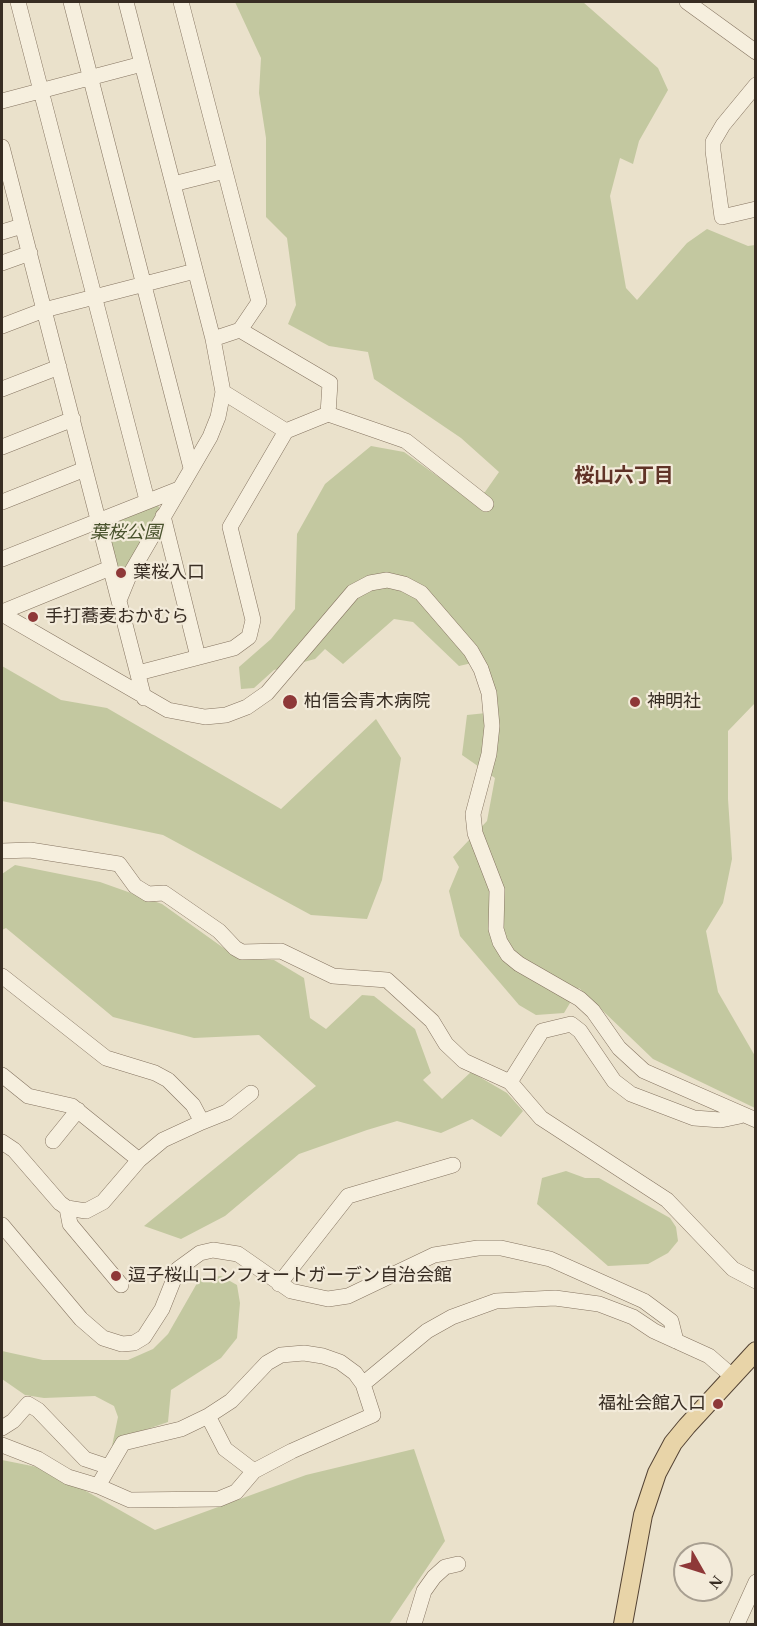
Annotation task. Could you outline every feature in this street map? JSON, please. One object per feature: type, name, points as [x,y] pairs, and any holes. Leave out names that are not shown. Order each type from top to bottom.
[{"type":"main road","points":[[623,1624],[641,1525],[657,1473],[674,1443],[756,1351]]},
{"type":"street","points":[[18,2],[147,500]]},
{"type":"street","points":[[71,2],[191,468]]},
{"type":"street","points":[[120,598],[129,576],[210,437],[218,417],[223,392],[213,339],[126,2]]},
{"type":"street","points":[[182,2],[259,302],[240,330],[213,339]]},
{"type":"street","points":[[687,2],[756,52]]},
{"type":"street","points":[[2,101],[142,64]]},
{"type":"street","points":[[756,85],[723,125],[714,142],[713,151],[722,217],[756,209]]},
{"type":"street","points":[[2,147],[8,198],[22,226],[30,253],[144,698]]},
{"type":"street","points":[[173,184],[225,171]]},
{"type":"street","points":[[2,232],[22,226]]},
{"type":"street","points":[[2,263],[30,253]]},
{"type":"street","points":[[2,326],[44,310],[195,271]]},
{"type":"street","points":[[240,330],[330,383],[328,414]]},
{"type":"street","points":[[2,390],[59,367]]},
{"type":"street","points":[[223,392],[286,430]]},
{"type":"street","points":[[138,673],[243,643],[252,628],[253,620],[230,527],[286,430],[328,414],[406,441],[486,504]]},
{"type":"street","points":[[2,447],[73,419]]},
{"type":"street","points":[[2,502],[86,469]]},
{"type":"street","points":[[2,559],[178,489]]},
{"type":"street","points":[[163,516],[198,657]]},
{"type":"street","points":[[2,613],[110,568]]},
{"type":"street","points":[[2,613],[144,698],[185,715],[226,715],[247,707],[267,693],[353,592],[370,583],[387,580],[404,584],[420,592],[471,651],[481,669],[489,693],[492,726],[489,754],[473,814],[475,833],[492,871],[497,890],[496,929],[500,942],[508,955],[519,964],[580,999],[593,1011],[619,1048],[644,1071],[740,1116],[756,1120]]},
{"type":"street","points":[[2,850],[30,850],[120,864],[135,886],[148,894],[164,893],[219,931],[242,952],[281,951],[333,976],[387,980],[432,1021],[446,1044],[464,1061],[510,1082],[541,1118],[667,1200],[733,1269],[756,1281]]},
{"type":"street","points":[[2,976],[106,1058],[155,1073],[168,1080],[193,1105],[202,1122]]},
{"type":"street","points":[[510,1082],[542,1031],[571,1024],[580,1031],[614,1081],[632,1094],[694,1118],[721,1120],[740,1116]]},
{"type":"street","points":[[2,1075],[28,1096],[63,1103],[78,1110],[139,1160]]},
{"type":"street","points":[[2,1142],[14,1150],[67,1208],[77,1211],[96,1208],[139,1160],[163,1140],[226,1112],[251,1093]]},
{"type":"street","points":[[53,1141],[78,1110]]},
{"type":"street","points":[[279,1284],[348,1196],[453,1165]]},
{"type":"street","points":[[67,1208],[70,1224],[121,1285]]},
{"type":"street","points":[[2,1225],[81,1319],[103,1338],[122,1344],[134,1342],[148,1332],[162,1310],[178,1269],[200,1253],[213,1250],[238,1254],[279,1284],[309,1297],[328,1299],[348,1296],[434,1255],[455,1250],[501,1248],[550,1259],[644,1301],[670,1321],[676,1341]]},
{"type":"street","points":[[363,1384],[427,1331],[452,1317],[496,1301],[555,1298],[599,1304],[633,1317],[654,1331],[709,1356],[732,1376]]},
{"type":"street","points":[[2,1445],[38,1459],[68,1477],[98,1486],[130,1500],[219,1499],[236,1492],[254,1471],[292,1450],[373,1415],[363,1384],[355,1373],[332,1359],[304,1353],[281,1355],[267,1363],[231,1401],[208,1416],[181,1429],[123,1443],[98,1486]]},
{"type":"street","points":[[2,1428],[13,1421],[28,1404],[51,1420],[75,1451],[85,1459],[109,1467]]},
{"type":"street","points":[[208,1416],[225,1449],[254,1471]]},
{"type":"street","points":[[414,1624],[424,1591],[434,1577],[445,1567],[458,1564]]},
{"type":"street","points":[[737,1624],[756,1582]]},
{"type":"green space","points":[[235,2],[583,2],[658,68],[668,90],[639,141],[633,164],[620,158],[610,196],[626,288],[637,300],[687,243],[707,229],[748,246],[755,245],[755,703],[728,731],[728,799],[732,859],[723,903],[706,931],[718,992],[755,1056],[755,1108],[653,1059],[579,988],[564,1013],[536,1015],[519,1005],[460,936],[449,891],[459,867],[453,857],[487,821],[495,778],[462,755],[467,715],[496,712],[485,660],[459,666],[413,622],[394,619],[343,664],[325,649],[315,659],[274,670],[254,688],[241,689],[239,667],[271,639],[295,609],[297,534],[325,484],[371,446],[404,452],[465,496],[485,492],[499,472],[461,438],[374,379],[368,352],[329,346],[288,324],[296,305],[287,238],[266,217],[266,138],[259,93],[261,58]]},
{"type":"green space","name":"葉桜公園","points":[[157,504],[160,509],[125,573],[117,569],[105,527],[110,518]]},
{"type":"green space","points":[[2,666],[61,700],[107,708],[281,809],[376,719],[401,758],[382,880],[367,919],[311,915],[163,835],[2,801]]},
{"type":"green space","points":[[15,865],[100,882],[162,904],[239,959],[274,960],[304,978],[310,1018],[326,1029],[362,995],[374,996],[415,1029],[431,1073],[423,1080],[442,1099],[471,1072],[507,1093],[523,1111],[501,1137],[472,1119],[441,1133],[397,1121],[367,1130],[299,1154],[225,1216],[181,1239],[144,1226],[316,1086],[259,1035],[194,1038],[113,1017],[6,928],[2,930],[2,874]]},
{"type":"green space","points":[[566,1171],[585,1178],[599,1178],[670,1218],[676,1227],[678,1241],[668,1253],[648,1264],[608,1266],[537,1204],[542,1178]]},
{"type":"green space","points":[[221,1276],[237,1285],[240,1303],[237,1338],[221,1358],[171,1390],[168,1422],[133,1434],[112,1446],[118,1417],[114,1406],[95,1396],[44,1398],[25,1395],[2,1379],[2,1351],[43,1360],[128,1360],[153,1349],[168,1334],[200,1278]]},
{"type":"green space","points":[[414,1449],[445,1541],[389,1624],[2,1624],[2,1460],[47,1469],[155,1530],[306,1475]]},
{"type":"place","name":"葉桜入口","points":[[121,573]]},
{"type":"place","name":"手打蕎麦おかむら","points":[[33,617]]},
{"type":"place","name":"柏信会青木病院","points":[[290,702]]},
{"type":"place","name":"神明社","points":[[635,702]]},
{"type":"place","name":"逗子桜山コンフォートガーデン自治会館","points":[[116,1276]]},
{"type":"place","name":"福祉会館入口","points":[[718,1404]]},
{"type":"district","name":"桜山六丁目","points":[[624,477]]}]
